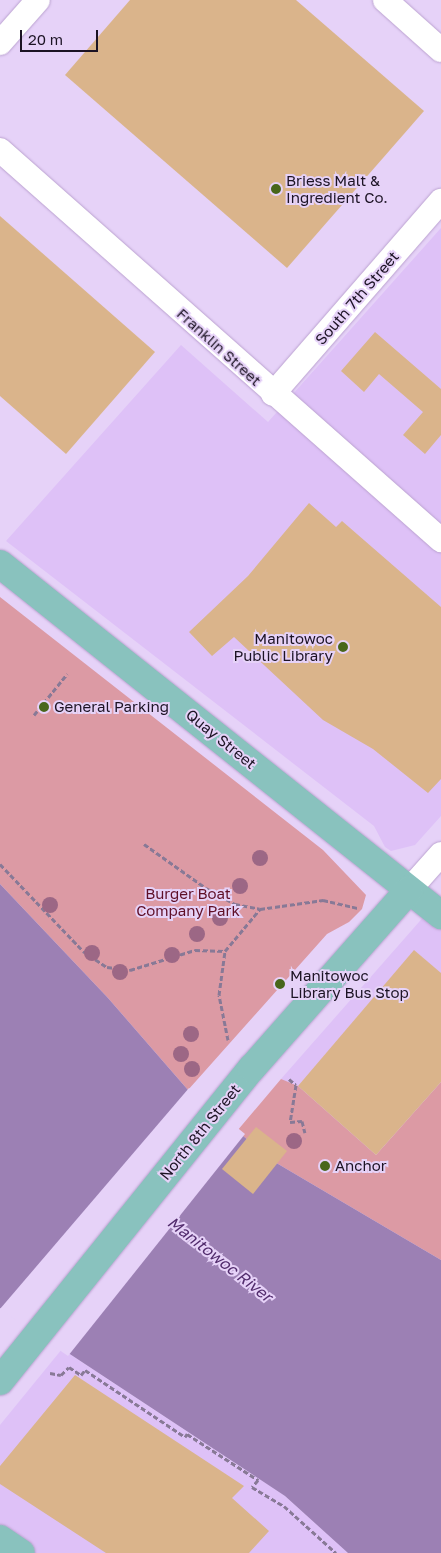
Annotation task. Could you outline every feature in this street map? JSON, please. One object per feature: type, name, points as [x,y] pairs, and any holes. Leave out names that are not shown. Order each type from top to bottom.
[{"type":"main road","name":"Quay Street","points":[[0,564],[441,915]]},
{"type":"main road","name":"North 8th Street","points":[[0,1381],[252,1068],[409,890]]},
{"type":"main road","points":[[0,1539],[21,1553]]},
{"type":"street","points":[[0,43],[38,0]]},
{"type":"street","points":[[385,0],[441,50]]},
{"type":"street","name":"Franklin Street","points":[[0,150],[273,394],[441,540]]},
{"type":"street","name":"South 7th Street","points":[[273,394],[441,201]]},
{"type":"street","points":[[409,890],[441,854]]},
{"type":"path","points":[[34,715],[67,674]]},
{"type":"path","points":[[144,844],[206,888],[235,904],[260,909],[323,900],[362,909]]},
{"type":"path","points":[[0,864],[83,951],[107,967],[130,970],[195,950],[225,951]]},
{"type":"path","points":[[228,1040],[219,995],[225,951],[260,909]]},
{"type":"path","points":[[289,1079],[296,1085],[290,1122],[302,1121],[305,1133]]},
{"type":"path","points":[[50,1373],[61,1375],[69,1367],[81,1375],[85,1370],[185,1437],[187,1434],[258,1480],[252,1487],[284,1506],[336,1553]]},
{"type":"shaded area","points":[[441,228],[441,816],[415,845],[391,851],[385,847],[374,826],[6,541],[181,345],[268,422]]},
{"type":"shaded area","points":[[441,897],[441,1082],[376,1155],[281,1079]]},
{"type":"shaded area","points":[[62,1349],[285,1496],[348,1553],[0,1553],[0,1425]]},
{"type":"green space","name":"Burger Boat Company Park","points":[[0,597],[323,850],[366,895],[362,909],[349,922],[327,934],[188,1090],[108,998],[0,884]]},
{"type":"green space","points":[[281,1079],[298,1086],[376,1155],[441,1082],[441,1260],[273,1161],[237,1131]]},
{"type":"water","name":"Manitowoc River","points":[[0,884],[108,998],[188,1090],[273,1161],[441,1260],[441,1553],[348,1553],[285,1496],[0,1308]]},
{"type":"pier","points":[[189,1088],[245,1134],[68,1356],[0,1309]]},
{"type":"building","name":"Briess Malt & Ingredient Co.","points":[[130,0],[296,0],[424,111],[287,268],[65,75]]},
{"type":"building","points":[[0,216],[155,352],[66,454],[0,396]]},
{"type":"building","points":[[375,332],[441,389],[441,435],[425,454],[403,435],[423,412],[379,374],[364,392],[341,371]]},
{"type":"building","name":"Manitowoc Public Library","points":[[309,503],[336,527],[342,521],[441,607],[441,779],[428,793],[373,749],[323,720],[234,637],[212,656],[189,632],[248,576]]},
{"type":"building","points":[[414,950],[441,973],[441,1082],[376,1155],[298,1086]]},
{"type":"building","points":[[256,1127],[287,1151],[253,1194],[222,1169]]},
{"type":"building","points":[[75,1375],[244,1486],[232,1498],[269,1531],[249,1553],[106,1553],[0,1484],[0,1466]]},
{"type":"place","name":"Briess Malt & Ingredient Co.","points":[[276,189]]},
{"type":"place","name":"Manitowoc Public Library","points":[[343,647]]},
{"type":"place","name":"General Parking","points":[[44,707]]},
{"type":"place","name":"Manitowoc Library Bus Stop","points":[[280,984]]},
{"type":"place","name":"Anchor","points":[[325,1166]]}]
